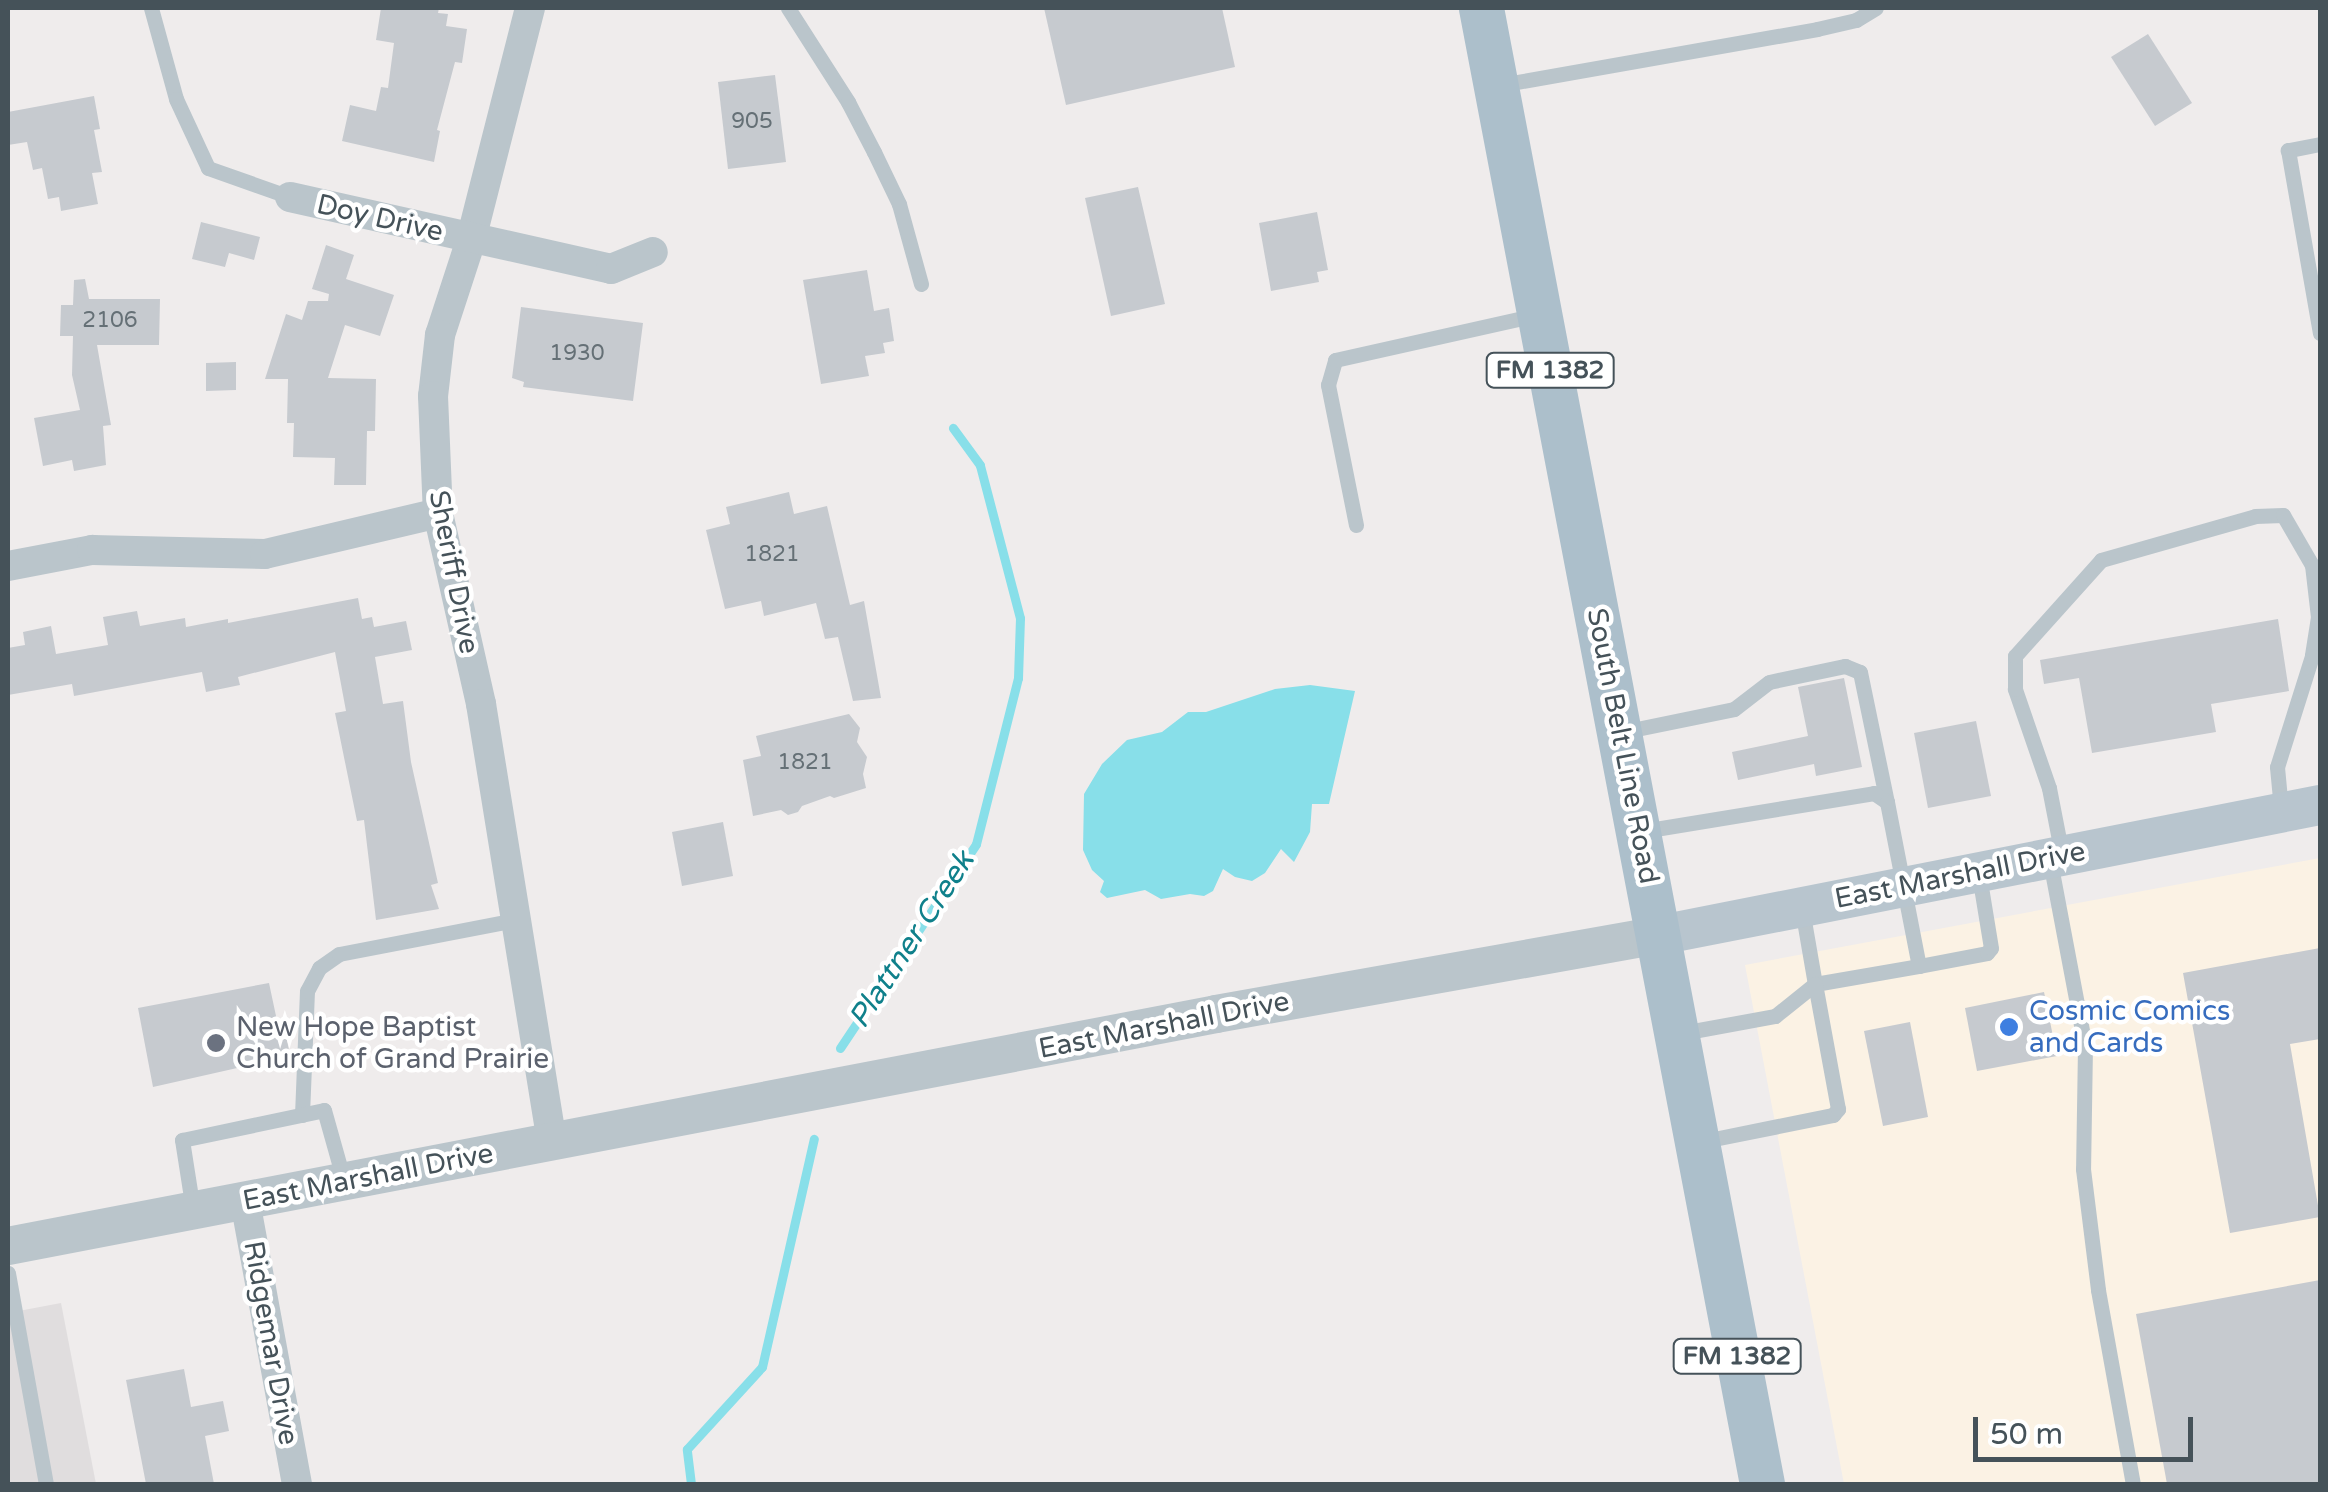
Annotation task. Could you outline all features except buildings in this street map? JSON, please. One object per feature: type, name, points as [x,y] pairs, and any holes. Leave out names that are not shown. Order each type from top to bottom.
[{"type":"main road","name":"South Belt Line Road","points":[[1481,8],[1762,1484]]},
{"type":"main road","name":"East Marshall Drive","points":[[1660,935],[2320,805]]},
{"type":"street","name":"Sheriff Drive","points":[[530,8],[471,240],[440,335],[433,396],[438,513],[481,704],[552,1142]]},
{"type":"street","name":"Doy Drive","points":[[290,197],[611,269],[653,252]]},
{"type":"street","points":[[8,566],[92,550],[265,554],[438,513]]},
{"type":"street","name":"East Marshall Drive","points":[[8,1246],[1660,935]]},
{"type":"street","name":"Ridgemar Drive","points":[[246,1201],[297,1484]]},
{"type":"lane","points":[[151,8],[176,99],[208,168],[290,197]]},
{"type":"lane","points":[[788,8],[848,102],[891,187],[921,284]]},
{"type":"lane","points":[[1495,86],[1817,30],[1856,20],[1876,8]]},
{"type":"lane","points":[[2320,144],[2288,150],[2320,333]]},
{"type":"lane","points":[[1356,525],[1328,385],[1335,360],[1540,314]]},
{"type":"lane","points":[[2132,1484],[2082,1169],[2085,1046],[2055,856],[2049,788],[2015,689],[2015,656],[2101,560],[2255,516],[2283,515],[2312,564],[2318,617],[2312,656],[2277,767],[2281,813]]},
{"type":"lane","points":[[1619,733],[1734,709],[1769,682],[1845,666],[1860,672],[1919,966]]},
{"type":"lane","points":[[1639,832],[1874,792],[1887,802]]},
{"type":"lane","points":[[1678,1034],[1775,1016],[1816,984],[1987,954],[1991,948],[1978,871]]},
{"type":"lane","points":[[1696,1142],[1833,1115],[1838,1109],[1801,906]]},
{"type":"lane","points":[[302,1115],[307,991],[319,968],[339,954],[516,920]]},
{"type":"lane","points":[[193,1210],[182,1140],[324,1110],[344,1182]]},
{"type":"lane","points":[[8,1273],[46,1484]]},
{"type":"shaded area","points":[[2320,858],[2320,1484],[1844,1484],[1745,965]]},
{"type":"shaded area","points":[[61,1303],[96,1484],[8,1484],[8,1313]]},
{"type":"water","points":[[1310,685],[1355,691],[1329,804],[1312,804],[1310,832],[1294,862],[1281,849],[1265,873],[1252,881],[1223,869],[1213,891],[1204,896],[1161,899],[1145,890],[1107,898],[1100,892],[1104,881],[1092,870],[1083,850],[1084,794],[1102,764],[1127,740],[1162,732],[1188,712],[1206,712],[1275,689]]},
{"type":"waterway","name":"Plattner Creek","points":[[840,1048],[976,844],[1018,678],[1020,618],[980,465],[953,428]]},
{"type":"waterway","name":"Plattner Creek","points":[[691,1484],[687,1449],[762,1367],[814,1139]]},
{"type":"place","name":"Cosmic Comics and Cards","points":[[2009,1027]]},
{"type":"place","name":"New Hope Baptist Church of Grand Prairie","points":[[216,1043]]}]
